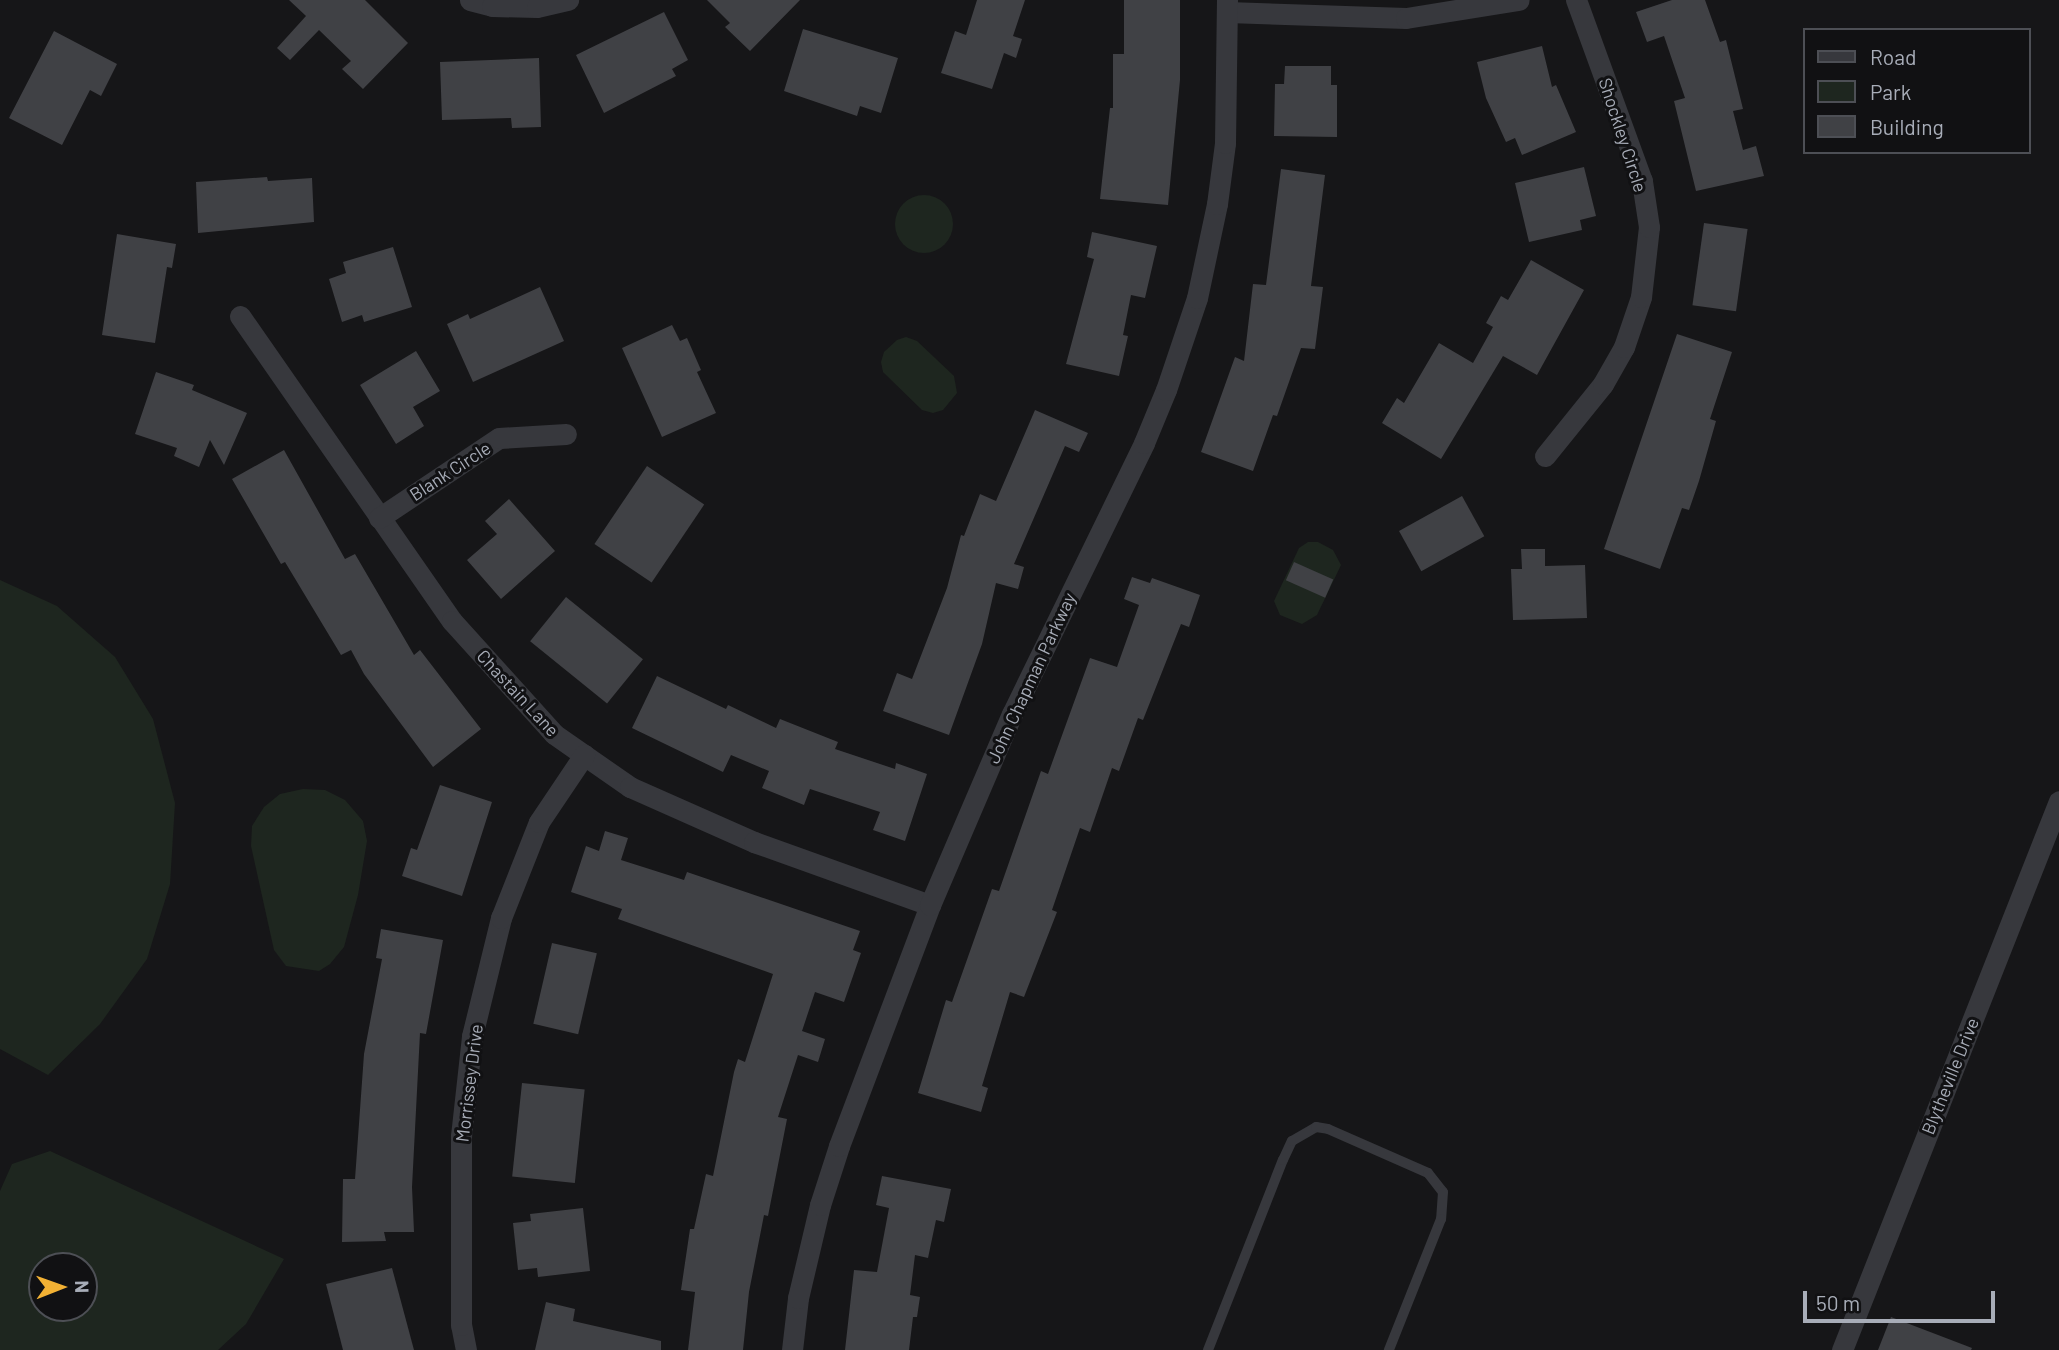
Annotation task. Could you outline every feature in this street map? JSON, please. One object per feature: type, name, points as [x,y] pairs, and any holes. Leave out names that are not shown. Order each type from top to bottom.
[{"type":"street","points":[[470,0],[492,6],[537,7],[568,0]]},
{"type":"street","points":[[1227,6],[1406,18],[1519,0]]},
{"type":"street","name":"Shockley Circle","points":[[1545,456],[1603,384],[1624,347],[1641,297],[1648,226],[1642,181],[1576,0]]},
{"type":"street","name":"John Chapman Parkway","points":[[792,1350],[798,1298],[820,1205],[839,1146],[930,905],[1013,714],[1144,443],[1166,390],[1197,298],[1217,204],[1225,143],[1227,6]]},
{"type":"street","name":"Chastain Lane","points":[[240,316],[452,621],[554,734],[630,787],[754,842],[930,905]]},
{"type":"street","name":"Blank Circle","points":[[379,518],[499,438],[566,434]]},
{"type":"street","name":"Morrissey Drive","points":[[466,1350],[461,1325],[461,1136],[472,1036],[501,918],[539,822],[584,755]]},
{"type":"street","name":"Blytheville Drive","points":[[1842,1350],[2059,801]]},
{"type":"lane","points":[[1208,1350],[1292,1141],[1316,1127],[1328,1129],[1428,1173],[1443,1192],[1441,1219],[1389,1350]]},
{"type":"green space","points":[[924,195],[935,197],[948,208],[953,224],[951,235],[940,248],[924,253],[913,251],[900,240],[895,224],[897,213],[908,200]]},
{"type":"green space","points":[[906,337],[917,341],[954,376],[957,393],[943,410],[933,413],[922,410],[883,372],[881,362],[884,352],[897,340]]},
{"type":"green space","points":[[1308,542],[1318,542],[1333,550],[1341,565],[1317,615],[1302,624],[1280,615],[1274,601],[1299,548]]},
{"type":"green space","points":[[0,580],[57,606],[115,657],[153,719],[175,803],[170,884],[147,959],[100,1024],[48,1075],[0,1049]]},
{"type":"green space","points":[[303,789],[325,790],[345,800],[363,821],[367,841],[358,895],[344,947],[330,964],[319,971],[286,966],[274,950],[251,846],[252,826],[264,807],[280,794]]},
{"type":"green space","points":[[50,1151],[284,1259],[246,1324],[218,1350],[0,1350],[0,1191],[12,1164]]},
{"type":"building","points":[[289,0],[365,0],[408,43],[363,89],[342,69],[351,61],[319,30],[290,60],[277,48],[306,16]]},
{"type":"building","points":[[707,0],[800,0],[750,51],[725,27],[730,23]]},
{"type":"building","points":[[977,0],[1025,0],[1013,36],[1022,39],[1016,58],[1004,53],[992,89],[941,73],[955,31],[966,35]]},
{"type":"building","points":[[1124,0],[1180,0],[1180,80],[1168,205],[1100,199],[1110,108],[1113,108],[1113,54],[1124,54]]},
{"type":"building","points":[[1672,0],[1705,0],[1720,42],[1726,40],[1743,109],[1733,111],[1743,150],[1756,146],[1764,176],[1696,191],[1674,101],[1685,98],[1664,36],[1647,42],[1636,12]]},
{"type":"building","points":[[664,12],[688,60],[672,69],[676,76],[604,113],[576,55]]},
{"type":"building","points":[[803,29],[898,58],[881,113],[860,106],[857,116],[784,91]]},
{"type":"building","points":[[54,31],[117,64],[101,96],[90,90],[62,145],[9,118]]},
{"type":"building","points":[[1542,46],[1552,87],[1556,85],[1576,132],[1522,155],[1515,138],[1506,142],[1486,98],[1477,62]]},
{"type":"building","points":[[539,58],[541,127],[512,128],[511,118],[442,120],[440,62]]},
{"type":"building","points":[[1285,66],[1331,66],[1331,85],[1337,85],[1337,137],[1274,136],[1275,84],[1284,84]]},
{"type":"building","points":[[1584,167],[1596,216],[1580,220],[1582,230],[1529,242],[1515,183]]},
{"type":"building","points":[[1281,169],[1325,175],[1311,286],[1323,287],[1315,349],[1301,348],[1277,416],[1273,415],[1253,471],[1201,452],[1235,357],[1244,361],[1253,284],[1266,285]]},
{"type":"building","points":[[267,177],[268,181],[312,178],[314,222],[198,233],[196,182]]},
{"type":"building","points":[[1704,223],[1748,229],[1736,311],[1692,305]]},
{"type":"building","points":[[1092,232],[1157,246],[1145,298],[1131,295],[1123,335],[1128,336],[1119,376],[1066,364],[1094,259],[1087,257]]},
{"type":"building","points":[[117,234],[176,244],[172,268],[167,267],[155,343],[102,335]]},
{"type":"building","points":[[393,247],[412,307],[364,322],[362,315],[342,322],[329,279],[346,273],[343,262]]},
{"type":"building","points":[[1531,260],[1584,290],[1537,375],[1503,356],[1441,459],[1382,423],[1397,398],[1404,403],[1439,343],[1473,363],[1493,327],[1486,323],[1501,296],[1508,300]]},
{"type":"building","points":[[540,287],[564,341],[473,382],[447,324],[468,314],[470,319]]},
{"type":"building","points":[[672,325],[680,341],[687,338],[701,370],[697,372],[716,413],[662,437],[622,348]]},
{"type":"building","points":[[1677,334],[1732,352],[1710,419],[1716,421],[1699,481],[1689,510],[1682,508],[1660,569],[1604,549]]},
{"type":"building","points":[[416,351],[440,391],[413,407],[424,426],[396,444],[360,385]]},
{"type":"building","points":[[156,372],[194,385],[192,390],[247,413],[224,465],[210,440],[199,467],[174,456],[177,448],[135,434]]},
{"type":"building","points":[[1035,410],[1088,433],[1079,452],[1065,446],[1014,564],[1024,567],[1018,589],[996,583],[982,644],[949,735],[883,711],[897,673],[912,679],[947,588],[961,535],[964,536],[980,494],[996,501]]},
{"type":"building","points":[[284,450],[345,559],[355,554],[414,655],[420,650],[481,729],[433,767],[364,674],[351,650],[341,655],[285,562],[281,564],[232,479]]},
{"type":"building","points":[[647,466],[704,505],[652,583],[594,544]]},
{"type":"building","points":[[1462,496],[1484,536],[1421,571],[1399,531]]},
{"type":"building","points":[[509,499],[555,551],[501,599],[467,560],[497,534],[485,521]]},
{"type":"building","points":[[1521,549],[1545,549],[1545,566],[1585,565],[1587,618],[1513,620],[1511,569],[1522,569]]},
{"type":"building","points":[[1294,562],[1333,579],[1325,598],[1286,580]]},
{"type":"building","points":[[1132,577],[1150,583],[1152,578],[1200,595],[1189,627],[1181,624],[1143,720],[1138,718],[1119,771],[1112,768],[1090,832],[1080,828],[1052,910],[1057,912],[1024,997],[1010,992],[982,1086],[988,1088],[981,1112],[918,1093],[946,1000],[952,1002],[992,889],[999,891],[1041,771],[1048,774],[1090,658],[1117,667],[1139,605],[1124,599]]},
{"type":"building","points":[[566,597],[643,659],[607,704],[530,641]]},
{"type":"building","points":[[657,676],[726,709],[728,705],[776,728],[780,719],[838,742],[835,749],[895,769],[896,763],[927,774],[905,841],[873,830],[880,812],[810,789],[804,805],[762,788],[769,771],[731,755],[723,772],[632,728]]},
{"type":"building","points":[[440,785],[492,802],[462,896],[402,876],[411,848],[417,850]]},
{"type":"building","points":[[605,831],[628,838],[621,860],[684,880],[687,872],[860,931],[853,950],[861,953],[844,1002],[815,992],[802,1031],[825,1039],[818,1062],[798,1055],[778,1117],[787,1119],[768,1216],[764,1215],[749,1292],[743,1350],[688,1350],[695,1292],[681,1290],[690,1229],[694,1229],[706,1174],[713,1176],[734,1072],[738,1059],[745,1062],[773,974],[618,919],[622,909],[571,892],[586,846],[599,851]]},
{"type":"building","points":[[381,929],[443,940],[426,1034],[420,1033],[412,1187],[414,1232],[384,1232],[386,1241],[342,1242],[343,1179],[355,1179],[364,1054],[382,959],[376,958]]},
{"type":"building","points":[[552,943],[597,953],[578,1034],[533,1024]]},
{"type":"building","points":[[522,1083],[585,1090],[575,1183],[512,1176]]},
{"type":"building","points":[[882,1176],[951,1189],[944,1222],[936,1220],[928,1258],[915,1255],[910,1295],[920,1297],[917,1317],[913,1317],[909,1350],[845,1350],[854,1270],[877,1272],[889,1208],[876,1205]]},
{"type":"building","points":[[583,1208],[590,1271],[538,1277],[537,1268],[518,1270],[513,1223],[531,1221],[530,1214]]},
{"type":"building","points":[[392,1268],[414,1350],[343,1350],[326,1284]]},
{"type":"building","points":[[546,1302],[575,1309],[573,1321],[661,1341],[661,1350],[535,1350]]},
{"type":"building","points":[[1891,1317],[1972,1348],[1878,1350]]}]
